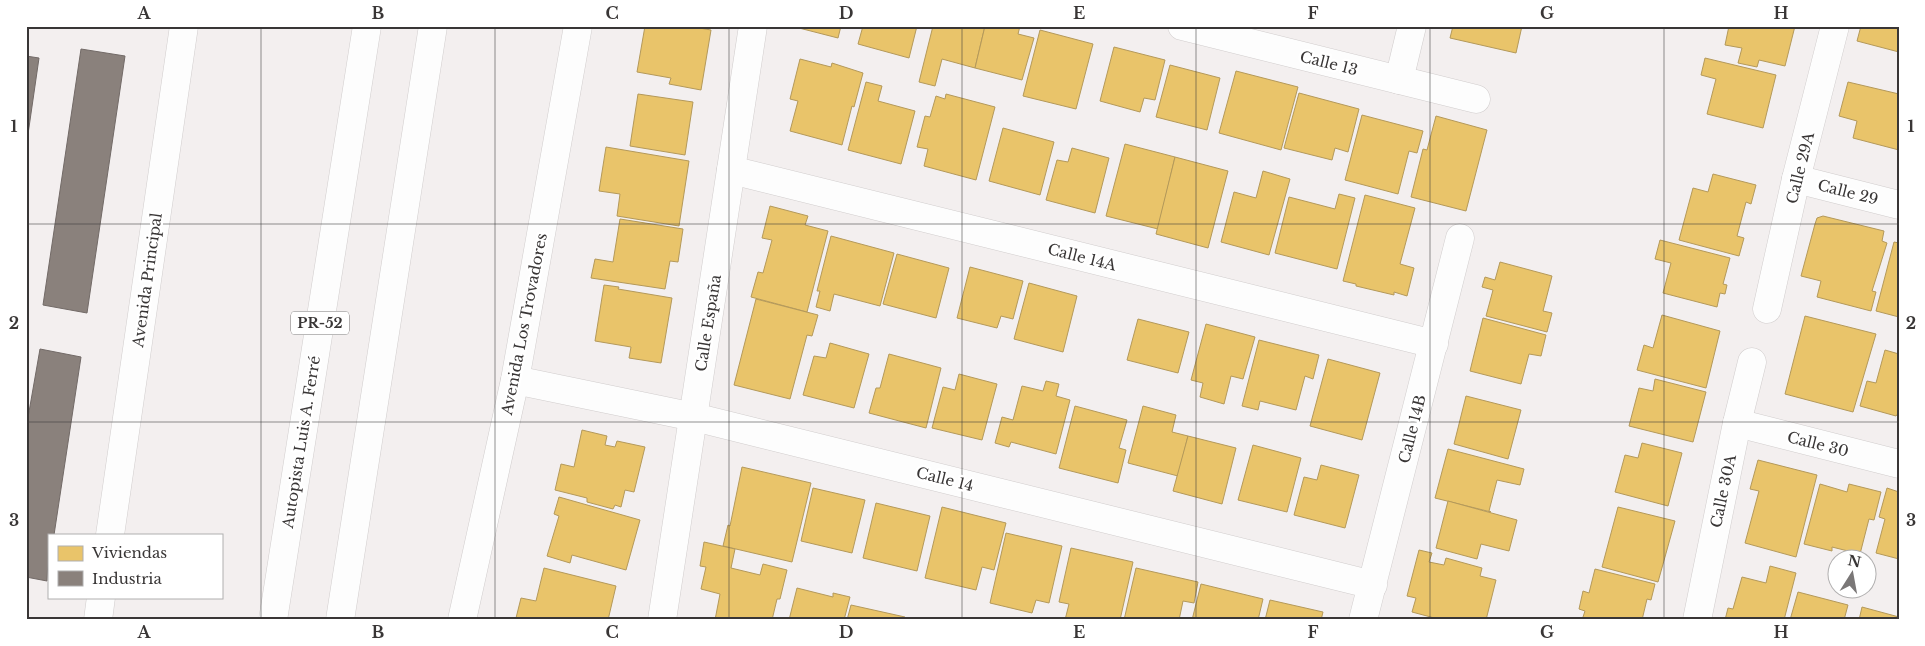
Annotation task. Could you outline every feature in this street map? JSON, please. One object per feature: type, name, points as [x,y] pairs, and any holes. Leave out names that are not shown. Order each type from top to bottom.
[{"type":"main road","name":"Avenida Principal","points":[[110,534],[184,26]]},
{"type":"main road","name":"Autopista Luis A. Ferré","points":[[273,620],[367,26]]},
{"type":"main road","points":[[340,620],[433,26]]},
{"type":"main road","name":"Avenida Los Trovadores","points":[[462,620],[515,380],[578,26]]},
{"type":"main road","name":"Calle España","points":[[662,620],[753,26]]},
{"type":"main road","name":"Calle 13","points":[[1182,26],[1476,99]]},
{"type":"main road","points":[[1399,80],[1412,26]]},
{"type":"main road","name":"Calle 29A","points":[[1767,309],[1796,179],[1835,26]]},
{"type":"main road","name":"Calle 14A","points":[[731,170],[1434,344]]},
{"type":"main road","name":"Calle 29","points":[[1796,179],[1899,204]]},
{"type":"main road","name":"Calle 14B","points":[[1363,620],[1460,238]]},
{"type":"main road","name":"Calle 30A","points":[[1696,620],[1737,424],[1752,362]]},
{"type":"main road","name":"Calle 14","points":[[515,380],[694,418],[1373,585]]},
{"type":"main road","name":"Calle 30","points":[[1737,424],[1899,464]]},
{"type":"main road","points":[[98,620],[101,598]]},
{"type":"building: Viviendas","points":[[645,26],[688,26],[711,30],[701,90],[669,84],[671,78],[637,72]]},
{"type":"building: Viviendas","points":[[799,26],[841,26],[838,38],[799,28]]},
{"type":"building: Viviendas","points":[[863,26],[917,26],[909,58],[858,44]]},
{"type":"building: Viviendas","points":[[933,26],[985,26],[975,68],[942,59],[935,86],[919,82]]},
{"type":"building: Viviendas","points":[[985,26],[1020,26],[1018,34],[1034,38],[1022,80],[975,68]]},
{"type":"building: Viviendas","points":[[1453,26],[1522,26],[1516,53],[1450,38]]},
{"type":"building: Viviendas","points":[[1729,26],[1795,26],[1785,66],[1759,60],[1757,67],[1738,63],[1742,48],[1725,45]]},
{"type":"building: Viviendas","points":[[1861,26],[1899,26],[1899,52],[1857,41]]},
{"type":"building: Viviendas","points":[[1040,30],[1093,44],[1076,109],[1023,96]]},
{"type":"building: Viviendas","points":[[1114,47],[1165,60],[1155,100],[1144,98],[1140,112],[1100,101]]},
{"type":"building: Viviendas","points":[[1705,58],[1776,75],[1763,128],[1707,114],[1716,79],[1701,75]]},
{"type":"building: Viviendas","points":[[800,59],[831,67],[832,63],[863,73],[842,145],[790,131],[798,101],[790,99]]},
{"type":"building: Viviendas","points":[[1170,65],[1220,78],[1207,130],[1156,117]]},
{"type":"building: Viviendas","points":[[1236,71],[1298,87],[1281,150],[1219,133]]},
{"type":"building: Viviendas","points":[[866,82],[882,86],[878,101],[915,111],[901,164],[848,150]]},
{"type":"building: Viviendas","points":[[1848,82],[1899,94],[1899,150],[1853,138],[1857,121],[1839,116]]},
{"type":"building: Viviendas","points":[[1299,93],[1359,109],[1348,152],[1335,148],[1332,160],[1284,148]]},
{"type":"building: Viviendas","points":[[638,94],[693,102],[685,155],[630,146]]},
{"type":"building: Viviendas","points":[[946,94],[995,107],[976,180],[924,166],[928,149],[917,147],[925,116],[930,117],[936,96],[945,99]]},
{"type":"building: Viviendas","points":[[1362,115],[1423,131],[1417,153],[1409,151],[1398,194],[1345,180]]},
{"type":"building: Viviendas","points":[[1436,116],[1487,130],[1466,211],[1411,197],[1423,149],[1427,150]]},
{"type":"building: Viviendas","points":[[1003,128],[1054,142],[1040,195],[989,181]]},
{"type":"building: Viviendas","points":[[1125,144],[1175,157],[1158,229],[1106,216]]},
{"type":"building: Viviendas","points":[[606,147],[689,161],[679,226],[617,216],[620,194],[599,191]]},
{"type":"building: Viviendas","points":[[1072,148],[1109,158],[1095,213],[1046,200],[1057,160],[1068,162]]},
{"type":"building: Viviendas","points":[[1175,157],[1228,171],[1208,248],[1156,234]]},
{"type":"building: Viviendas","points":[[1263,171],[1290,179],[1269,255],[1221,242],[1234,192],[1256,198]]},
{"type":"building: Viviendas","points":[[1713,174],[1756,185],[1751,204],[1746,202],[1737,236],[1744,238],[1739,256],[1679,240],[1693,188],[1708,192]]},
{"type":"building: Viviendas","points":[[1339,194],[1355,198],[1337,269],[1275,253],[1289,197],[1335,209]]},
{"type":"building: Viviendas","points":[[1365,195],[1415,208],[1400,264],[1414,268],[1407,296],[1394,292],[1394,295],[1343,281]]},
{"type":"building: Viviendas","points":[[770,206],[808,216],[805,225],[828,231],[807,312],[751,297],[758,272],[763,273],[772,240],[762,238]]},
{"type":"building: Viviendas","points":[[1823,216],[1884,231],[1882,241],[1887,243],[1872,291],[1876,292],[1871,311],[1817,297],[1821,281],[1801,276],[1817,218]]},
{"type":"building: Viviendas","points":[[620,219],[683,229],[678,262],[670,261],[665,289],[591,278],[595,259],[613,262]]},
{"type":"building: Viviendas","points":[[831,236],[894,253],[880,306],[834,294],[830,311],[816,307],[820,291],[817,291]]},
{"type":"building: Viviendas","points":[[1660,240],[1730,258],[1723,284],[1727,285],[1725,294],[1720,293],[1717,307],[1663,293],[1671,263],[1655,259]]},
{"type":"building: Viviendas","points":[[1894,242],[1899,243],[1899,317],[1876,311]]},
{"type":"building: Viviendas","points":[[897,254],[949,268],[936,318],[883,304]]},
{"type":"building: Viviendas","points":[[1500,262],[1552,276],[1543,311],[1552,313],[1547,332],[1486,316],[1493,290],[1482,287],[1485,277],[1495,280]]},
{"type":"building: Viviendas","points":[[970,267],[1023,281],[1013,319],[1001,316],[997,328],[957,318]]},
{"type":"building: Viviendas","points":[[1029,283],[1077,296],[1063,352],[1014,339]]},
{"type":"building: Viviendas","points":[[604,285],[672,298],[661,363],[629,358],[631,347],[595,341]]},
{"type":"building: Viviendas","points":[[756,299],[818,315],[812,336],[807,335],[790,399],[734,385]]},
{"type":"building: Viviendas","points":[[1662,315],[1720,331],[1706,388],[1637,370],[1644,345],[1653,348]]},
{"type":"building: Viviendas","points":[[1805,316],[1876,334],[1853,412],[1785,394]]},
{"type":"building: Viviendas","points":[[1483,318],[1546,335],[1541,356],[1529,354],[1521,384],[1470,371]]},
{"type":"building: Viviendas","points":[[1138,319],[1189,332],[1178,373],[1127,360]]},
{"type":"building: Viviendas","points":[[1206,324],[1255,337],[1243,379],[1231,376],[1224,404],[1200,397],[1203,383],[1191,380]]},
{"type":"building: Viviendas","points":[[1259,340],[1319,355],[1313,379],[1305,376],[1296,410],[1260,401],[1258,410],[1242,406]]},
{"type":"building: Viviendas","points":[[830,343],[869,354],[854,408],[803,395],[814,356],[826,358]]},
{"type":"building: Viviendas","points":[[1885,350],[1899,354],[1899,412],[1896,416],[1860,406],[1867,381],[1876,383]]},
{"type":"building: Viviendas","points":[[889,354],[941,368],[926,428],[869,413],[876,388],[880,388]]},
{"type":"building: Viviendas","points":[[1328,359],[1380,373],[1362,440],[1310,426]]},
{"type":"building: Viviendas","points":[[959,374],[997,384],[982,440],[932,428],[943,387],[955,390]]},
{"type":"building: Viviendas","points":[[1655,379],[1706,392],[1693,442],[1629,426],[1639,388],[1653,391]]},
{"type":"building: Viviendas","points":[[1046,381],[1059,384],[1056,396],[1070,400],[1056,454],[1011,442],[1009,447],[995,443],[1002,417],[1013,420],[1022,386],[1043,391]]},
{"type":"building: Viviendas","points":[[1466,396],[1521,410],[1508,459],[1454,444]]},
{"type":"building: Viviendas","points":[[1075,406],[1127,420],[1119,448],[1126,450],[1118,483],[1059,468]]},
{"type":"building: Viviendas","points":[[1143,406],[1176,415],[1172,432],[1188,436],[1178,476],[1128,463]]},
{"type":"building: Viviendas","points":[[582,430],[607,436],[605,445],[615,447],[617,441],[645,447],[634,492],[625,490],[621,507],[615,505],[613,509],[587,502],[587,498],[555,490],[561,464],[574,467]]},
{"type":"building: Viviendas","points":[[1188,436],[1236,448],[1222,504],[1173,491]]},
{"type":"building: Viviendas","points":[[1642,443],[1682,453],[1668,506],[1615,492],[1625,455],[1638,458]]},
{"type":"building: Viviendas","points":[[1253,445],[1301,458],[1287,512],[1238,500]]},
{"type":"building: Viviendas","points":[[1448,449],[1524,469],[1520,485],[1497,480],[1489,511],[1491,512],[1435,498]]},
{"type":"building: Viviendas","points":[[1758,460],[1817,475],[1796,557],[1745,543],[1759,491],[1750,489]]},
{"type":"building: Viviendas","points":[[1321,465],[1359,475],[1345,528],[1294,515],[1304,477],[1317,480]]},
{"type":"building: Viviendas","points":[[742,467],[811,483],[792,562],[723,546],[728,525],[730,526]]},
{"type":"building: Viviendas","points":[[1820,484],[1847,492],[1849,484],[1881,492],[1874,520],[1869,519],[1862,548],[1832,547],[1828,548],[1828,550],[1804,544]]},
{"type":"building: Viviendas","points":[[813,488],[865,500],[852,553],[801,541]]},
{"type":"building: Viviendas","points":[[1887,488],[1899,492],[1899,559],[1878,554],[1877,548],[1885,519],[1879,517]]},
{"type":"building: Viviendas","points":[[559,497],[640,520],[626,570],[572,555],[570,563],[547,556],[559,516],[554,514]]},
{"type":"building: Viviendas","points":[[1448,501],[1517,520],[1509,551],[1481,544],[1477,559],[1436,548]]},
{"type":"building: Viviendas","points":[[876,503],[930,516],[917,571],[863,558]]},
{"type":"building: Viviendas","points":[[942,507],[1006,523],[994,570],[982,567],[976,590],[925,578]]},
{"type":"building: Viviendas","points":[[1618,507],[1675,521],[1658,582],[1602,567]]},
{"type":"building: Viviendas","points":[[1006,533],[1062,546],[1049,603],[1036,600],[1032,613],[990,603]]},
{"type":"building: Viviendas","points":[[704,542],[735,549],[731,568],[760,575],[763,564],[787,570],[780,599],[777,599],[772,620],[715,620],[720,594],[701,589],[706,567],[700,566]]},
{"type":"building: Viviendas","points":[[1071,548],[1133,562],[1120,620],[1065,620],[1069,604],[1059,602]]},
{"type":"building: Viviendas","points":[[1419,550],[1432,553],[1429,562],[1444,565],[1446,558],[1482,568],[1480,576],[1496,580],[1486,620],[1442,620],[1412,612],[1416,598],[1407,596]]},
{"type":"building: Viviendas","points":[[1770,566],[1796,573],[1784,620],[1725,620],[1728,608],[1733,609],[1742,577],[1766,583]]},
{"type":"building: Viviendas","points":[[544,568],[616,586],[608,620],[523,620],[516,618],[521,598],[536,601]]},
{"type":"building: Viviendas","points":[[1136,568],[1198,582],[1194,603],[1183,601],[1179,620],[1124,620]]},
{"type":"building: Viviendas","points":[[1595,569],[1655,584],[1651,600],[1647,599],[1642,620],[1582,620],[1585,611],[1579,609],[1583,591],[1589,593]]},
{"type":"building: Viviendas","points":[[1201,584],[1263,599],[1258,620],[1192,620]]},
{"type":"building: Viviendas","points":[[797,588],[833,597],[833,593],[850,597],[844,620],[789,620]]},
{"type":"building: Viviendas","points":[[1798,592],[1848,605],[1844,620],[1790,620]]},
{"type":"building: Viviendas","points":[[1270,600],[1323,612],[1321,620],[1265,620]]},
{"type":"building: Viviendas","points":[[851,605],[905,617],[904,620],[847,620]]},
{"type":"building: Viviendas","points":[[1862,607],[1899,617],[1899,620],[1859,620]]},
{"type":"building: Industria","points":[[81,49],[125,56],[87,313],[43,305]]},
{"type":"building: Industria","points":[[26,56],[39,58],[26,148]]},
{"type":"building: Industria","points":[[40,349],[81,357],[54,534],[48,534],[47,581],[26,577],[26,429]]}]
